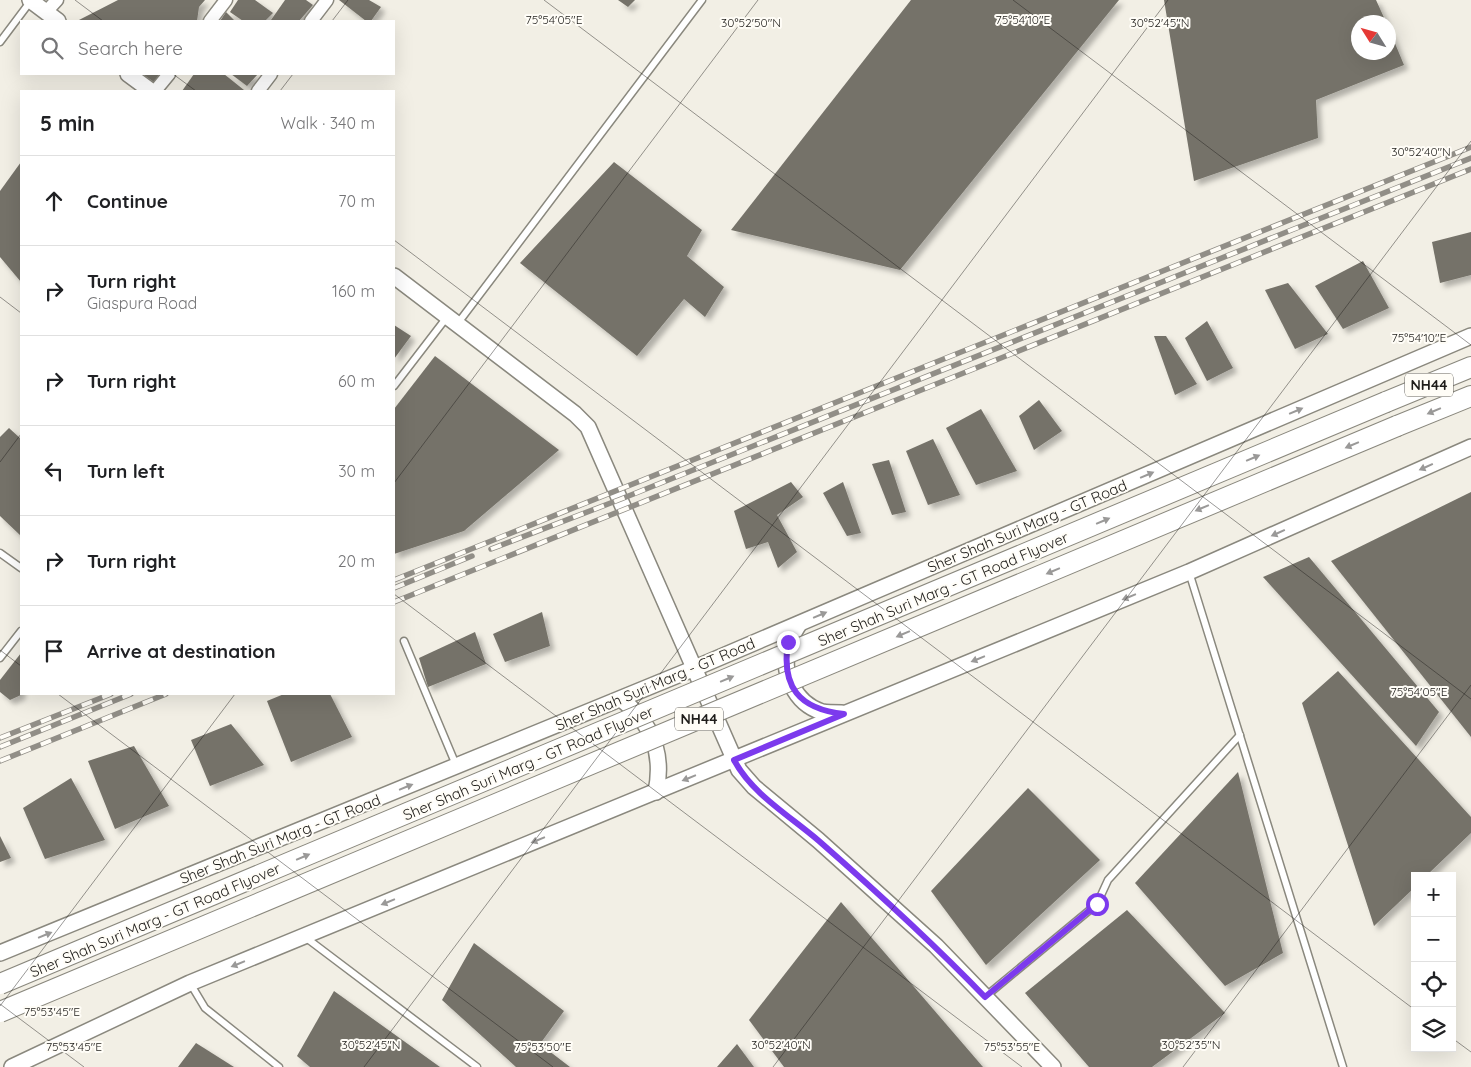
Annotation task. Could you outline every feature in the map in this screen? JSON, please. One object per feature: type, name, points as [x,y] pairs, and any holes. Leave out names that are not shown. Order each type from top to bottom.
[{"type":"highway","name":"Sher Shah Suri Marg - GT Road Flyover","points":[[0,984],[1471,367]]},
{"type":"highway","name":"Sher Shah Suri Marg - GT Road Flyover","points":[[0,1012],[1471,396]]},
{"type":"street","points":[[31,0],[57,20]]},
{"type":"street","points":[[46,12],[57,0]]},
{"type":"street","points":[[211,20],[226,0]]},
{"type":"street","points":[[312,20],[327,0]]},
{"type":"street","points":[[129,75],[150,90]]},
{"type":"street","points":[[156,90],[168,75]]},
{"type":"street","points":[[259,90],[270,75]]},
{"type":"street","points":[[395,277],[575,414],[588,427],[734,760],[750,783],[818,840],[936,946],[1053,1067]]},
{"type":"street","name":"Sher Shah Suri Marg - GT Road","points":[[0,953],[800,624],[1471,336]]},
{"type":"street","points":[[12,1067],[38,1058],[190,983],[1189,572],[1471,448]]},
{"type":"street","points":[[800,624],[788,642],[785,664],[790,684],[804,701],[822,712],[844,714]]},
{"type":"street","points":[[621,699],[641,716],[654,739],[659,757],[656,792]]},
{"type":"lane","points":[[0,42],[31,0]]},
{"type":"lane","points":[[395,385],[452,320],[702,0]]},
{"type":"lane","points":[[0,553],[20,567]]},
{"type":"lane","points":[[1189,572],[1343,1067]]},
{"type":"lane","points":[[0,658],[20,632]]},
{"type":"lane","points":[[404,641],[457,766]]},
{"type":"lane","points":[[985,997],[1097,904],[1108,880],[1240,736]]},
{"type":"lane","points":[[304,936],[477,1067]]},
{"type":"lane","points":[[190,983],[206,1008],[279,1067]]},
{"type":"building","points":[[118,0],[205,0],[199,7],[197,20],[79,20]]},
{"type":"building","points":[[238,0],[255,0],[273,13],[266,20],[242,20],[230,12]]},
{"type":"building","points":[[285,0],[306,0],[313,5],[300,20],[271,20]]},
{"type":"building","points":[[339,0],[369,0],[381,7],[372,20],[365,20]]},
{"type":"building","points":[[618,0],[635,0],[628,7]]},
{"type":"building","points":[[911,0],[1119,0],[900,270],[731,230]]},
{"type":"building","points":[[1164,0],[1376,0],[1383,15],[1351,15],[1351,60],[1396,60],[1396,46],[1404,65],[1316,100],[1318,138],[1194,181]]},
{"type":"building","points":[[226,12],[234,20],[221,20]]},
{"type":"building","points":[[144,75],[159,75],[154,82]]},
{"type":"building","points":[[193,75],[225,75],[244,90],[183,90]]},
{"type":"building","points":[[232,75],[257,75],[247,86]]},
{"type":"building","points":[[614,162],[702,230],[687,256],[724,287],[705,317],[684,299],[637,356],[520,263]]},
{"type":"building","points":[[20,163],[20,281],[0,257],[0,191]]},
{"type":"building","points":[[1471,232],[1471,275],[1440,283],[1432,242]]},
{"type":"building","points":[[1363,261],[1389,308],[1343,329],[1315,286]]},
{"type":"building","points":[[1288,283],[1328,334],[1295,349],[1265,290]]},
{"type":"building","points":[[1207,321],[1233,368],[1207,381],[1185,338]]},
{"type":"building","points":[[395,326],[411,336],[395,358]]},
{"type":"building","points":[[1154,336],[1166,336],[1197,384],[1175,395]]},
{"type":"building","points":[[435,356],[559,450],[464,531],[395,554],[395,408]]},
{"type":"building","points":[[1039,400],[1062,431],[1034,450],[1019,416]]},
{"type":"building","points":[[981,409],[1017,471],[976,485],[946,428]]},
{"type":"building","points":[[9,428],[20,438],[20,535],[0,516],[0,437]]},
{"type":"building","points":[[933,439],[960,495],[928,505],[906,451]]},
{"type":"building","points":[[889,460],[906,512],[892,515],[872,464]]},
{"type":"building","points":[[791,482],[803,497],[777,515],[797,552],[778,568],[768,542],[746,549],[734,511]]},
{"type":"building","points":[[843,482],[861,533],[847,536],[823,493]]},
{"type":"building","points":[[1471,492],[1471,737],[1331,561]]},
{"type":"building","points":[[1309,557],[1439,712],[1416,746],[1263,577]]},
{"type":"building","points":[[542,612],[550,646],[505,662],[493,634]]},
{"type":"building","points":[[475,632],[486,664],[428,687],[419,658]]},
{"type":"building","points":[[20,654],[21,695],[10,700],[0,692],[0,680]]},
{"type":"building","points":[[1338,671],[1471,817],[1471,833],[1430,872],[1411,872],[1411,891],[1374,926],[1302,703]]},
{"type":"building","points":[[282,695],[331,695],[352,737],[291,762],[267,701]]},
{"type":"building","points":[[231,724],[264,765],[210,786],[191,740]]},
{"type":"building","points":[[134,746],[169,806],[115,829],[88,761]]},
{"type":"building","points":[[1238,772],[1283,953],[1225,986],[1135,883]]},
{"type":"building","points":[[71,778],[105,840],[45,859],[23,808]]},
{"type":"building","points":[[1028,788],[1100,860],[986,965],[931,891]]},
{"type":"building","points":[[0,836],[11,858],[0,862]]},
{"type":"building","points":[[841,902],[983,1067],[784,1067],[749,1020]]},
{"type":"building","points":[[1127,910],[1225,1013],[1152,1067],[1089,1067],[1025,993]]},
{"type":"building","points":[[474,943],[564,1011],[540,1044],[570,1067],[516,1067],[442,1000]]},
{"type":"building","points":[[334,991],[440,1067],[310,1067],[297,1056]]},
{"type":"building","points":[[196,1043],[234,1067],[178,1067]]},
{"type":"building","points":[[737,1044],[754,1067],[717,1067]]},
{"type":"railway","points":[[395,580],[1471,147]]},
{"type":"railway","points":[[491,549],[621,499],[1471,158]]},
{"type":"railway","points":[[395,602],[1471,169]]},
{"type":"railway","points":[[395,588],[472,556]]},
{"type":"railway","points":[[0,738],[108,695]]},
{"type":"railway","points":[[0,747],[129,695]]},
{"type":"railway","points":[[0,761],[164,695]]},
{"type":"route","points":[[788,642],[785,664],[790,684],[804,701],[822,712],[844,714],[734,760],[739,770],[745,779],[818,840],[936,946],[985,997],[1097,904]]}]
